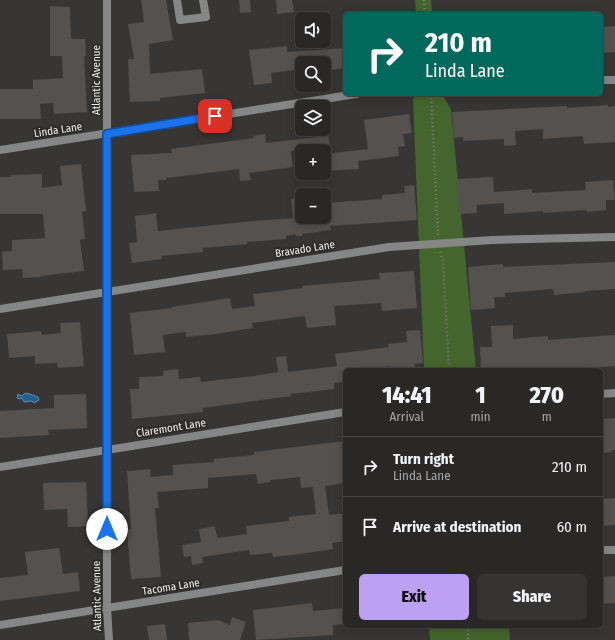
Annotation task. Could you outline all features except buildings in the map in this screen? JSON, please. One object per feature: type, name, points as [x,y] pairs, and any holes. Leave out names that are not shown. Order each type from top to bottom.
[{"type":"street","name":"Atlantic Avenue","points":[[107,0],[107,608],[109,640]]},
{"type":"street","points":[[177,0],[180,20],[206,17],[203,0]]},
{"type":"street","points":[[603,80],[615,80]]},
{"type":"street","name":"Linda Lane","points":[[0,150],[344,96]]},
{"type":"street","name":"Bravado Lane","points":[[0,309],[389,247],[492,240],[615,237]]},
{"type":"street","points":[[603,394],[615,393]]},
{"type":"street","name":"Claremont Lane","points":[[0,467],[343,412]]},
{"type":"street","points":[[603,550],[615,550]]},
{"type":"street","name":"Tacoma Lane","points":[[0,625],[343,570]]},
{"type":"path","points":[[424,0],[425,12]]},
{"type":"path","points":[[468,628],[468,640]]},
{"type":"green space","points":[[415,0],[431,0],[432,12],[416,12]]},
{"type":"green space","points":[[414,96],[443,96],[451,109],[476,368],[424,368],[413,99]]},
{"type":"green space","points":[[429,628],[509,628],[510,640],[430,640]]},
{"type":"water","points":[[25,393],[38,397],[39,400],[34,403],[32,401],[24,402],[22,398],[17,398],[18,394],[22,396]]},
{"type":"route","points":[[107,529],[107,134],[215,116]]}]
